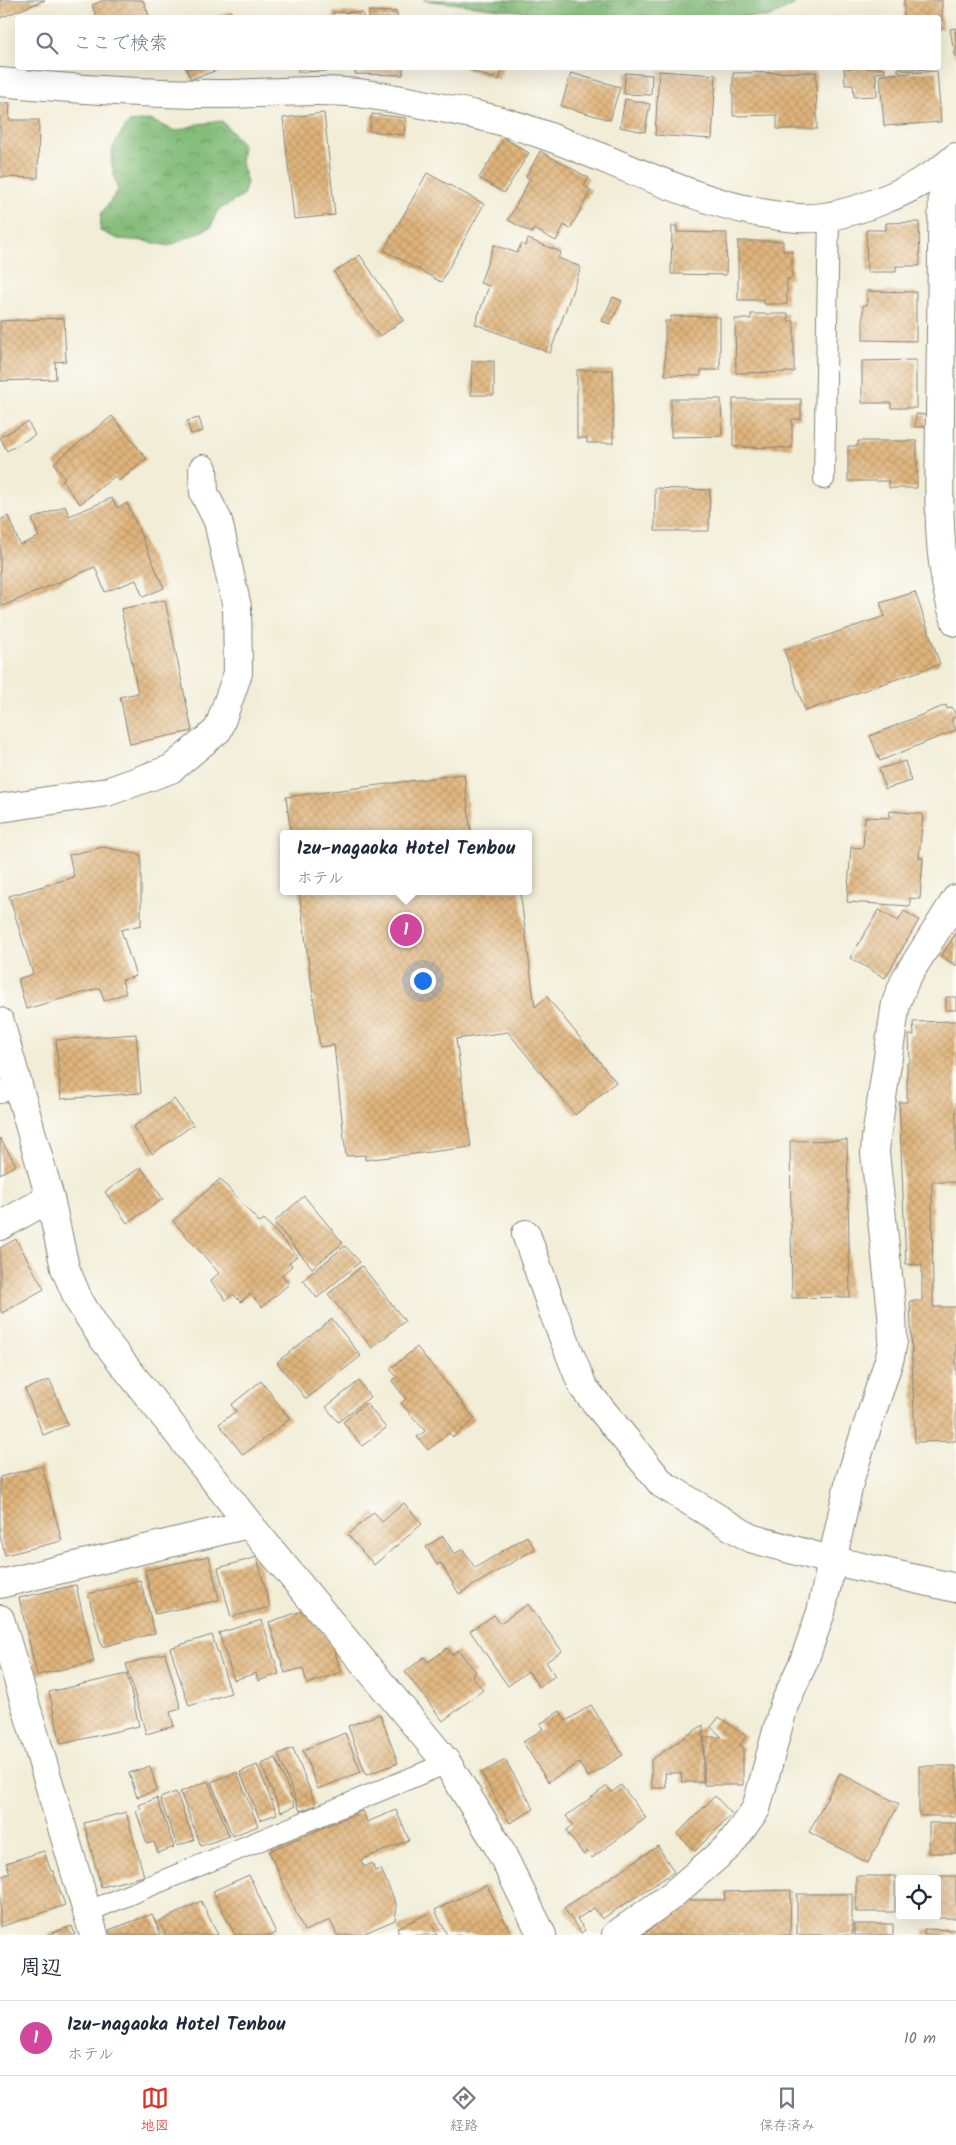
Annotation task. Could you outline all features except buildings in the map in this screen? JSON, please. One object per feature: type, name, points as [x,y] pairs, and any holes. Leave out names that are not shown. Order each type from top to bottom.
[{"type":"street","points":[[0,82],[64,88],[176,94],[306,91],[348,93],[402,100],[494,119],[546,134],[706,198],[744,209],[797,218],[829,217],[844,214],[901,191],[949,163]]},
{"type":"street","points":[[949,163],[940,503],[945,566],[951,606],[956,622]]},
{"type":"street","points":[[0,808],[107,792],[172,769],[218,730],[238,673],[237,607],[218,521],[204,493],[203,469]]},
{"type":"street","points":[[616,1935],[671,1896],[729,1846],[756,1808],[784,1705],[804,1661],[821,1612],[830,1560],[850,1479],[890,1357],[893,1340],[892,1313],[874,1153],[896,1003],[906,978],[956,899]]},
{"type":"street","points":[[0,1022],[9,1089],[50,1198],[65,1268],[78,1302],[102,1336],[249,1524],[447,1763],[497,1844],[542,1935]]},
{"type":"street","points":[[0,1226],[50,1198]]},
{"type":"street","points":[[526,1234],[554,1314],[583,1387],[662,1484],[750,1538],[830,1560],[956,1588]]},
{"type":"street","points":[[0,1584],[249,1524]]},
{"type":"street","points":[[0,1619],[90,1923]]},
{"type":"lane","points":[[824,479],[829,217]]},
{"type":"lane","points":[[90,1923],[447,1763]]},
{"type":"green space","points":[[423,0],[796,0],[794,5],[774,15],[551,15]]},
{"type":"green space","points":[[150,120],[176,131],[198,124],[222,121],[243,144],[241,163],[247,182],[243,196],[217,211],[211,227],[169,246],[144,241],[118,239],[100,231],[101,214],[118,190],[112,161],[112,154],[117,140],[129,122]]},
{"type":"place","name":"Izu-nagaoka Hotel Tenbou","points":[[406,930]]}]
